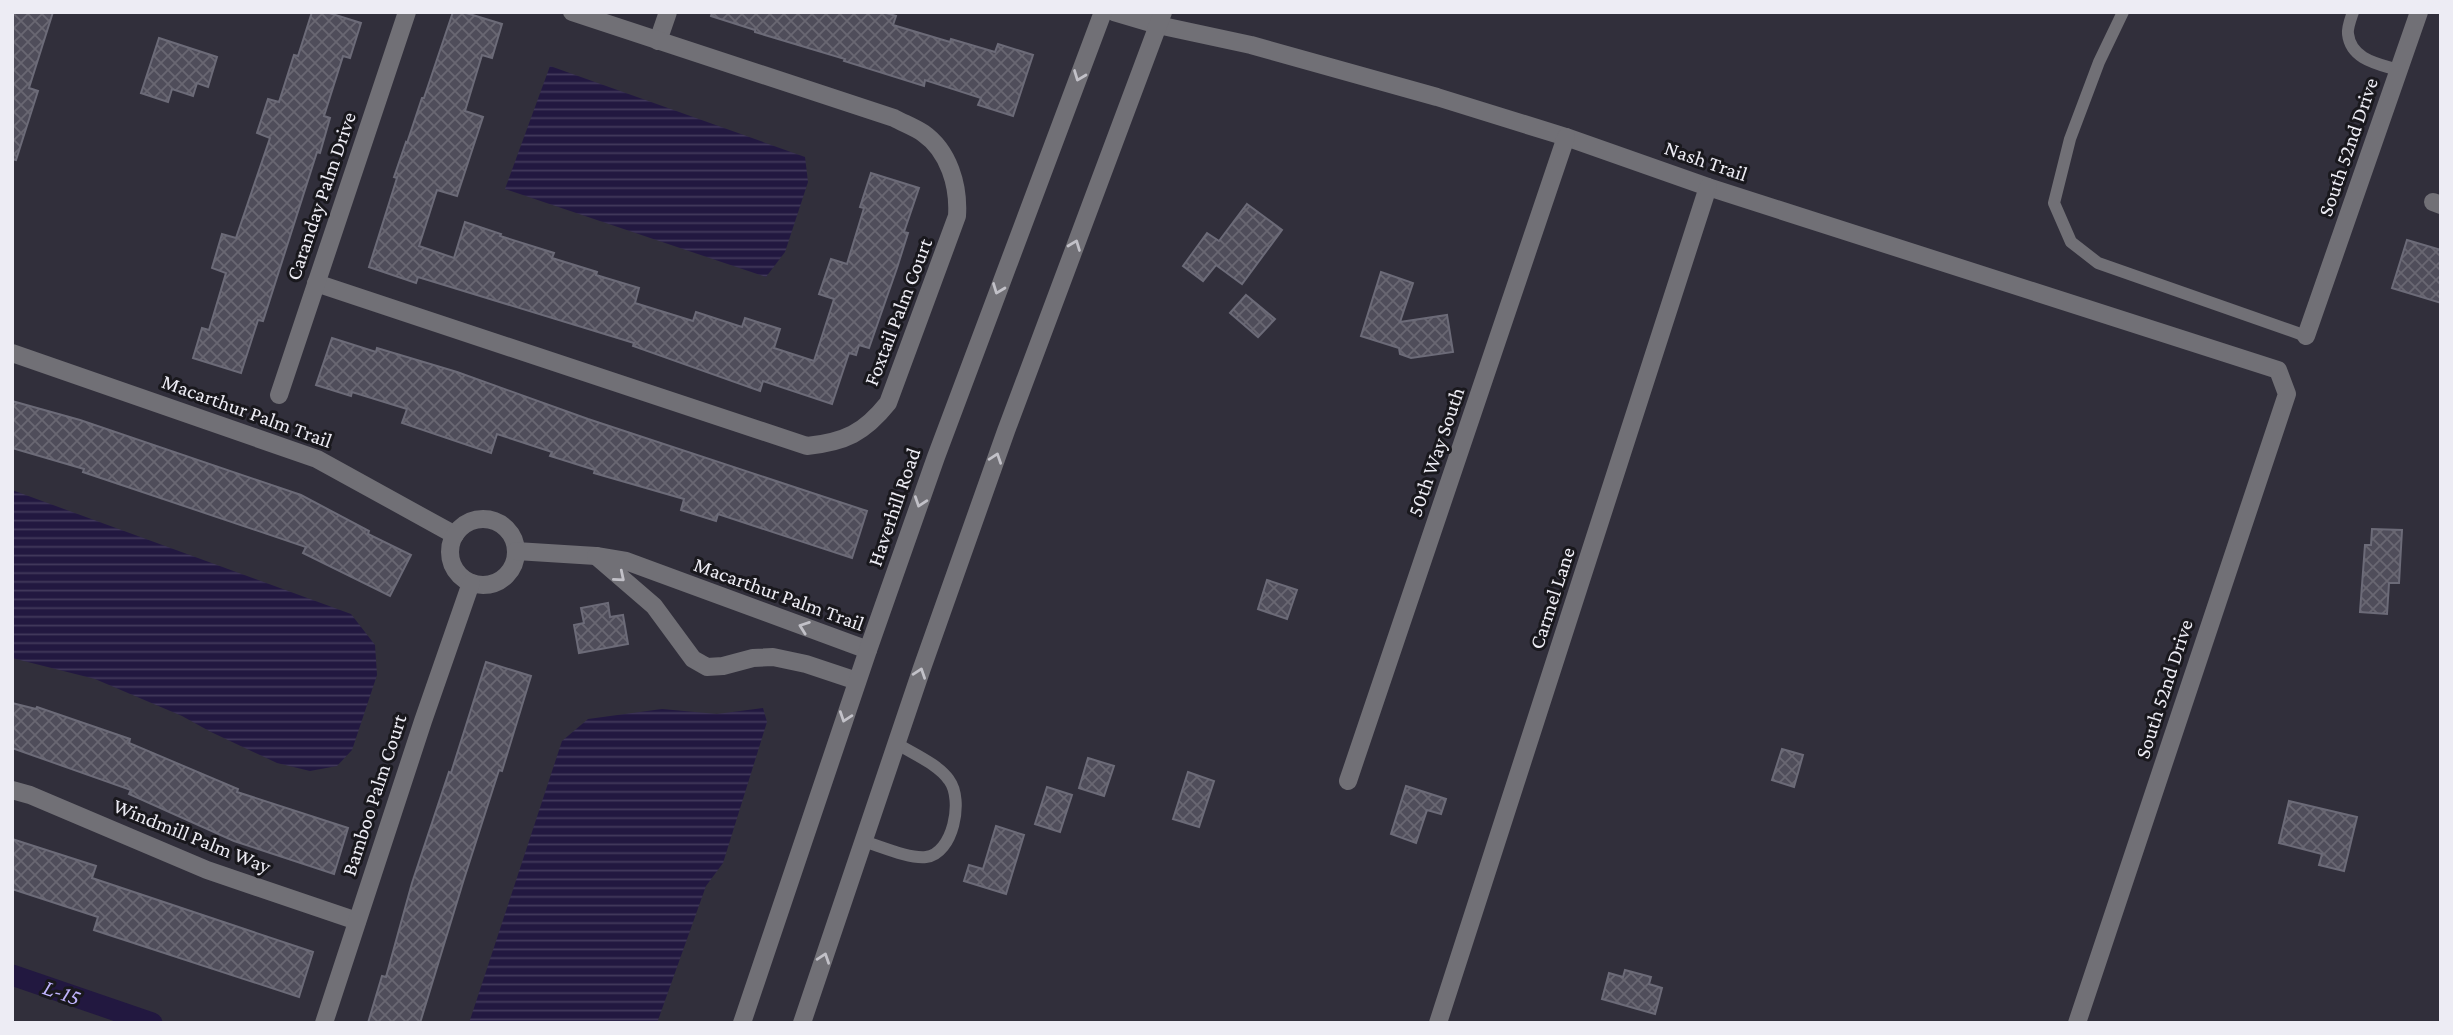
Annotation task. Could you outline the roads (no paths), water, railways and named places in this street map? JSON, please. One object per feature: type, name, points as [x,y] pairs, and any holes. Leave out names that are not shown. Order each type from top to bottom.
[{"type":"street","name":"Caranday Palm Drive","points":[[279,395],[407,12]]},
{"type":"street","name":"Foxtail Palm Court","points":[[316,283],[807,446],[853,436],[874,420],[888,403],[957,216],[958,197],[953,175],[942,153],[925,134],[894,118],[572,12]]},
{"type":"street","points":[[658,41],[668,12]]},
{"type":"street","name":"Haverhill Road","points":[[742,1023],[868,650],[985,323],[1103,12]]},
{"type":"street","name":"Nash Trail","points":[[1114,12],[1160,19],[1437,97],[2278,370]]},
{"type":"street","name":"South 52nd Drive","points":[[2306,336],[2419,12]]},
{"type":"street","points":[[802,1023],[896,743],[1006,431],[1160,19]]},
{"type":"street","name":"50th Way South","points":[[1348,781],[1566,137]]},
{"type":"street","name":"Carmel Lane","points":[[1438,1023],[1708,187]]},
{"type":"street","name":"Macarthur Palm Trail","points":[[12,353],[317,459],[455,535]]},
{"type":"street","name":"South 52nd Drive","points":[[2077,1023],[2287,394],[2278,370]]},
{"type":"street","points":[[486,520],[498,523],[507,530],[514,540],[516,551],[515,562],[502,579],[492,584],[471,583],[456,571],[452,562],[451,544],[463,526],[486,520]]},
{"type":"street","name":"Macarthur Palm Trail","points":[[516,551],[596,556],[626,561],[868,650]]},
{"type":"street","points":[[596,556],[654,606],[693,659],[707,667],[773,657],[806,664],[858,681]]},
{"type":"street","name":"Bamboo Palm Court","points":[[324,1023],[471,583]]},
{"type":"street","name":"Windmill Palm Way","points":[[12,790],[30,794],[207,870],[357,921]]},
{"type":"lane","points":[[2123,12],[2099,62],[2070,139],[2054,203],[2071,242],[2098,263],[2306,336]]},
{"type":"lane","points":[[2353,12],[2348,34],[2357,54],[2366,60],[2399,70]]},
{"type":"lane","points":[[863,841],[922,858],[932,856],[944,846],[953,825],[957,798],[949,779],[896,743]]},
{"type":"waterway","name":"L-15","points":[[12,975],[152,1023]]}]
